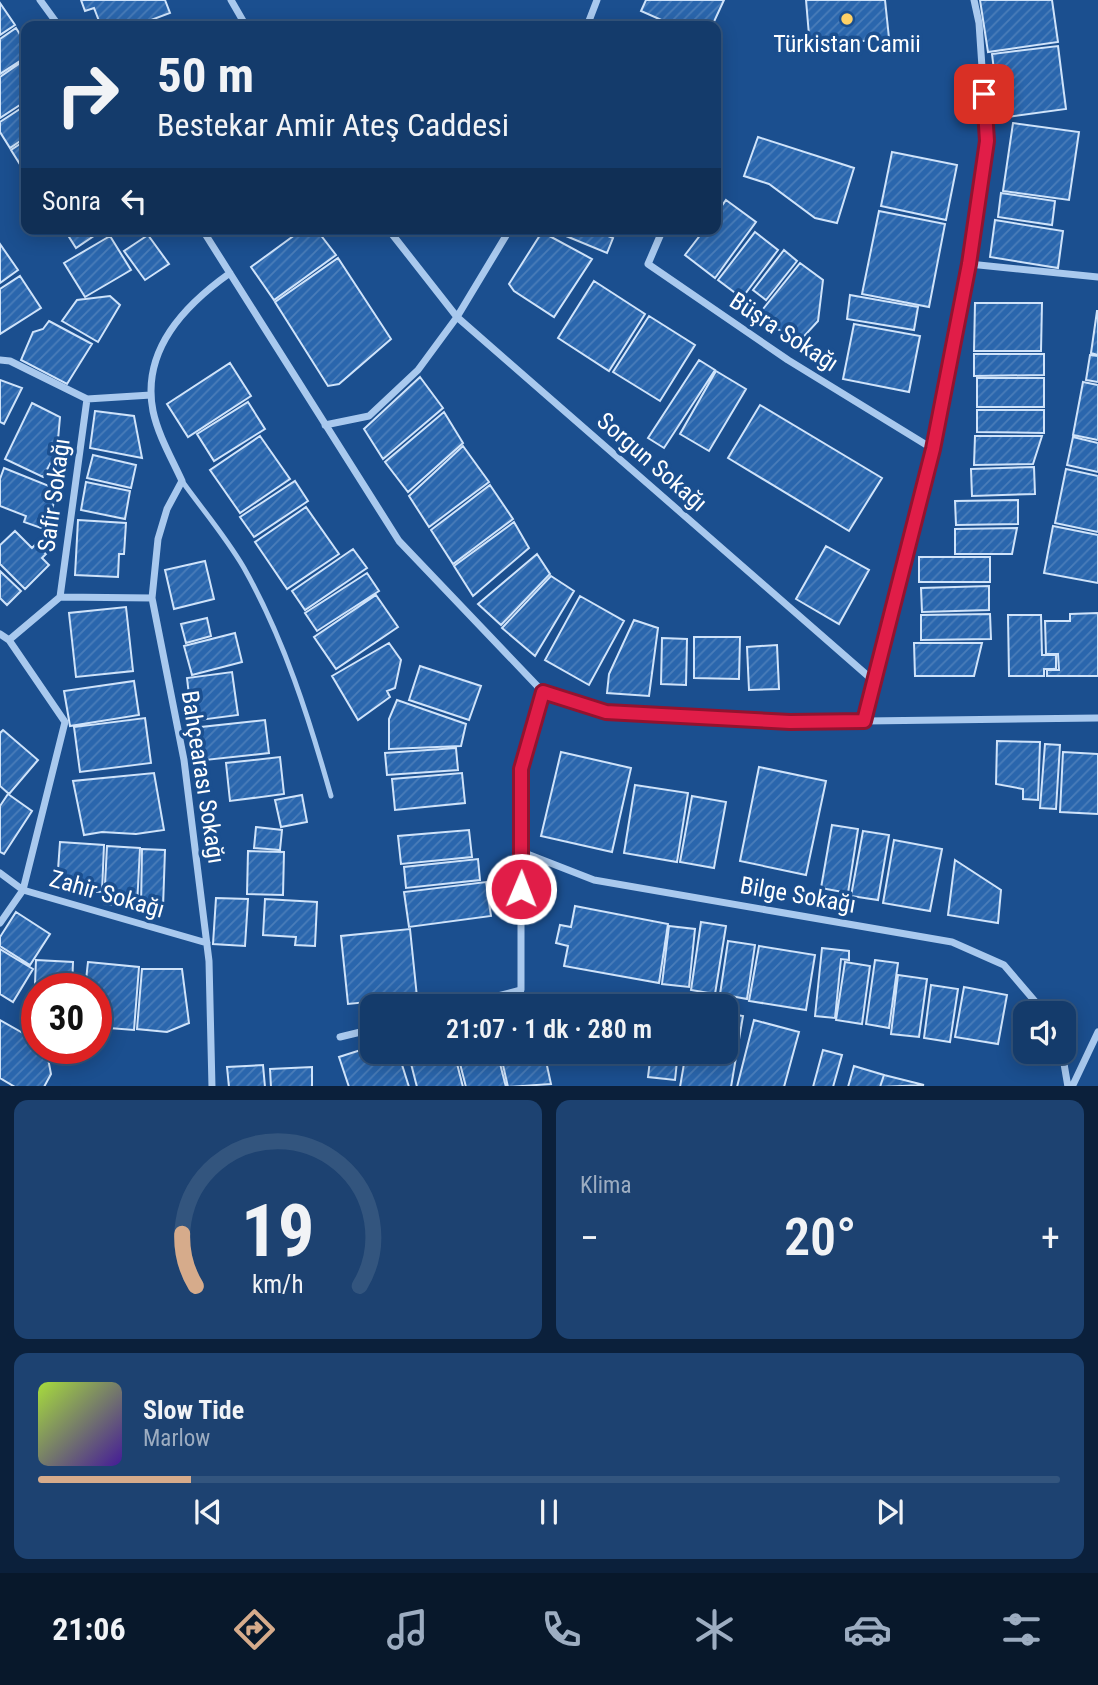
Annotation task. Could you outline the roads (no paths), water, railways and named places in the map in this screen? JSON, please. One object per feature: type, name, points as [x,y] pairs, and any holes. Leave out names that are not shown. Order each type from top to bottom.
[{"type":"street","points":[[40,0],[55,21]]},
{"type":"street","points":[[231,0],[243,21]]},
{"type":"street","points":[[588,21],[597,0]]},
{"type":"street","points":[[864,721],[876,683],[933,449],[969,264],[987,141],[979,23],[974,0]]},
{"type":"street","points":[[206,235],[399,541],[543,692],[606,712],[790,722],[1098,718]]},
{"type":"street","name":"Sorgun Sokağı","points":[[393,235],[457,317],[876,683]]},
{"type":"street","points":[[325,425],[369,416],[418,370],[457,317],[506,235]]},
{"type":"street","name":"Büşra Sokağı","points":[[660,235],[648,264],[788,360],[933,449]]},
{"type":"street","points":[[969,264],[1098,277]]},
{"type":"street","points":[[182,481],[157,426],[151,395],[159,354],[180,315],[197,297],[230,273]]},
{"type":"street","points":[[0,360],[10,361],[87,399],[151,395]]},
{"type":"street","name":"Safir Sokağı","points":[[60,597],[87,399]]},
{"type":"street","name":"Bahçearası Sokağı","points":[[182,481],[167,509],[158,539],[152,598],[184,760],[207,943],[212,1086]]},
{"type":"street","points":[[9,640],[60,597],[152,598]]},
{"type":"street","points":[[0,634],[9,640],[65,722],[23,890],[0,923]]},
{"type":"street","points":[[505,994],[521,990],[521,769],[543,692]]},
{"type":"street","name":"Bilge Sokağı","points":[[522,852],[594,880],[952,942],[1004,965],[1035,1001]]},
{"type":"street","name":"Zahir Sokağı","points":[[0,873],[23,890],[207,943]]},
{"type":"street","points":[[340,1037],[360,1032]]},
{"type":"street","points":[[1071,1086],[1098,1032]]},
{"type":"street","points":[[1065,1064],[1070,1086]]},
{"type":"lane","points":[[182,481],[243,567],[261,603],[311,725],[331,796]]},
{"type":"place","name":"Türkistan Camii","points":[[847,19]]}]
